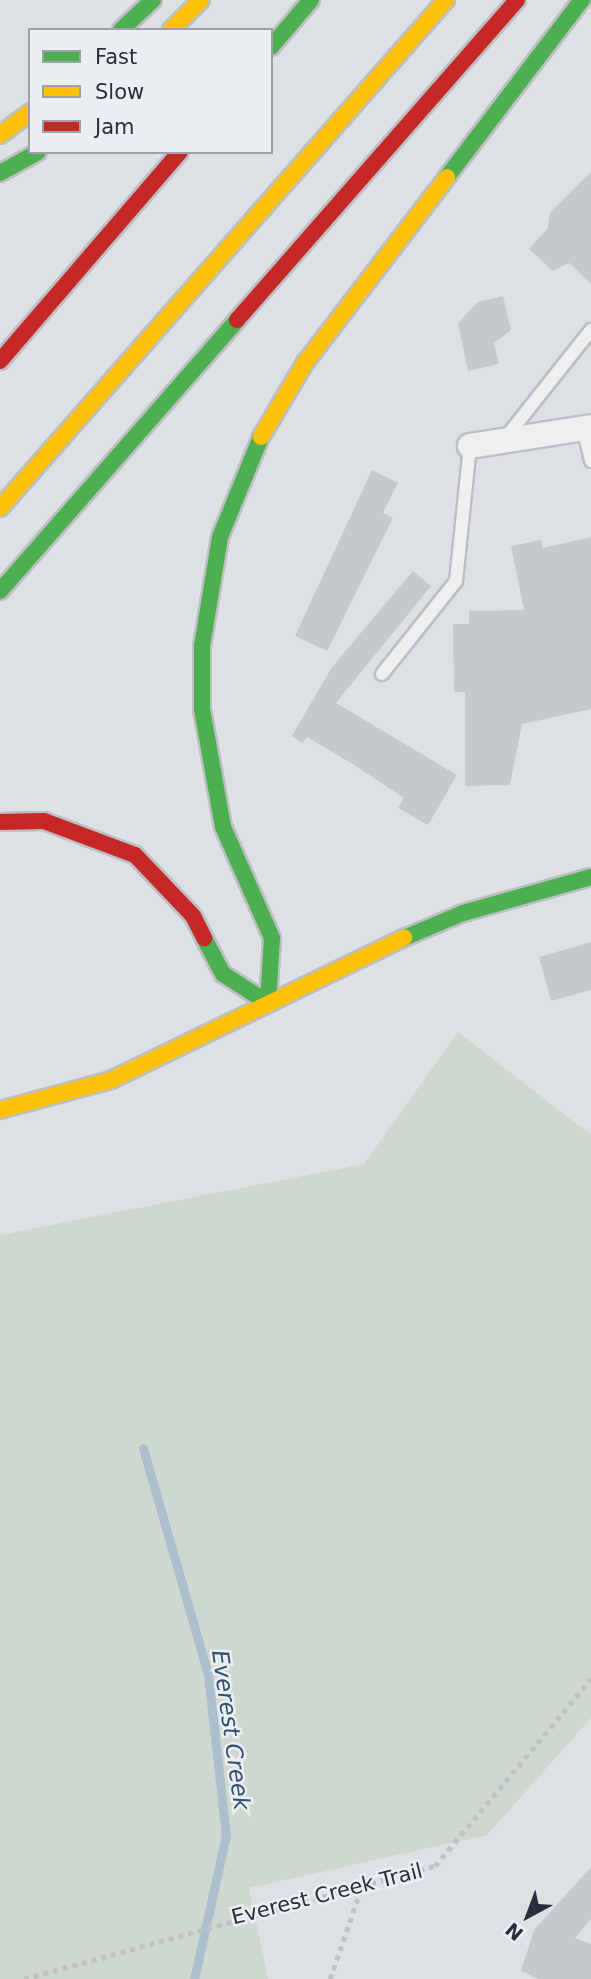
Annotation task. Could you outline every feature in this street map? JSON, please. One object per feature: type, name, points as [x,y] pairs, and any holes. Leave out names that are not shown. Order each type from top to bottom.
[{"type":"main road","points":[[123,28],[153,0]]},
{"type":"main road","points":[[173,28],[201,0]]},
{"type":"main road","points":[[273,45],[311,0]]},
{"type":"main road","points":[[0,508],[446,0]]},
{"type":"main road","points":[[0,591],[517,0]]},
{"type":"main road","points":[[268,1003],[272,938],[223,827],[202,709],[202,646],[220,537],[248,459],[305,363],[582,0]]},
{"type":"main road","points":[[0,135],[28,114]]},
{"type":"main road","points":[[0,173],[34,154]]},
{"type":"main road","points":[[0,361],[178,154]]},
{"type":"main road","points":[[0,822],[44,821],[135,855],[193,916],[223,974],[268,1003]]},
{"type":"main road","points":[[0,1110],[111,1080],[268,1003],[463,913],[591,877]]},
{"type":"street","points":[[470,446],[587,428]]},
{"type":"lane","points":[[503,441],[591,330]]},
{"type":"lane","points":[[587,428],[591,461]]},
{"type":"lane","points":[[382,674],[456,581],[470,446]]},
{"type":"path","name":"Everest Creek Trail","points":[[24,1979],[187,1930],[435,1866],[591,1679]]},
{"type":"path","points":[[330,1979],[362,1885]]},
{"type":"shaded area","points":[[458,1032],[591,1135],[591,1718],[487,1835],[249,1888],[268,1979],[0,1979],[0,1235],[364,1164]]},
{"type":"building","points":[[591,172],[591,284],[569,263],[553,271],[529,249],[548,228],[550,212]]},
{"type":"building","points":[[503,296],[511,330],[494,343],[499,364],[468,371],[458,323],[478,302]]},
{"type":"building","points":[[372,470],[398,483],[383,513],[393,518],[327,651],[295,636]]},
{"type":"building","points":[[591,537],[591,709],[522,724],[510,785],[465,786],[465,692],[454,692],[453,624],[469,624],[469,611],[524,610],[511,546],[541,540],[543,548]]},
{"type":"building","points":[[413,571],[431,586],[336,703],[457,775],[428,825],[398,808],[404,798],[351,763],[307,737],[302,743],[292,736],[332,667]]},
{"type":"building","points":[[591,942],[591,990],[551,1001],[539,957]]},
{"type":"building","points":[[591,1867],[591,1919],[575,1938],[591,1944],[591,1979],[539,1979],[521,1971],[534,1930]]},
{"type":"waterway","name":"Everest Creek","points":[[143,1448],[208,1675],[226,1835],[194,1979]]},
{"type":"traffic: fast","points":[[123,28],[153,0]]},
{"type":"traffic: fast","points":[[273,45],[311,0]]},
{"type":"traffic: fast","points":[[447,177],[582,0]]},
{"type":"traffic: fast","points":[[0,173],[34,154]]},
{"type":"traffic: fast","points":[[0,591],[237,320]]},
{"type":"traffic: fast","points":[[204,938],[223,974],[268,1003],[272,938],[223,827],[202,709],[202,646],[220,537],[261,437]]},
{"type":"traffic: fast","points":[[404,938],[463,913],[591,877]]},
{"type":"traffic: slow","points":[[173,28],[201,0]]},
{"type":"traffic: slow","points":[[0,508],[446,0]]},
{"type":"traffic: slow","points":[[0,135],[28,114]]},
{"type":"traffic: slow","points":[[261,437],[305,363],[447,177]]},
{"type":"traffic: slow","points":[[0,1110],[111,1080],[404,938]]},
{"type":"traffic: jam","points":[[237,320],[517,0]]},
{"type":"traffic: jam","points":[[0,361],[178,154]]},
{"type":"traffic: jam","points":[[0,822],[44,821],[135,855],[193,916],[204,938]]}]
